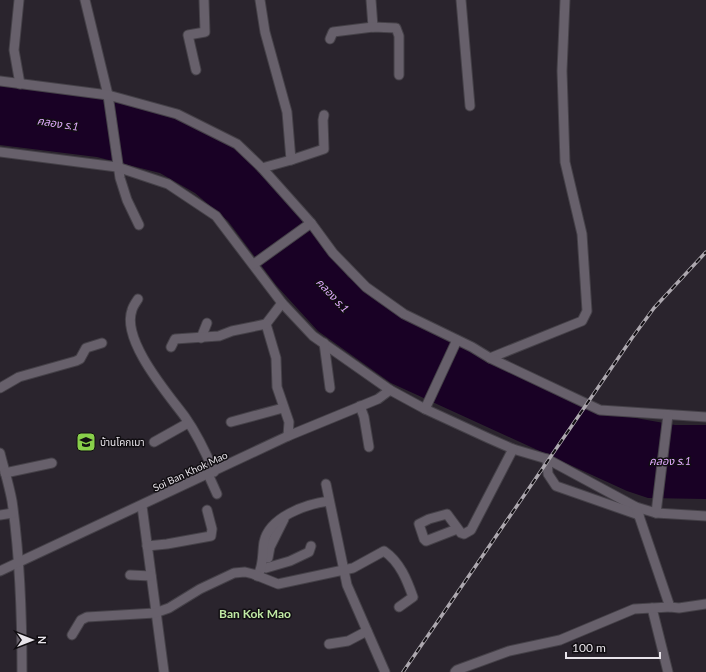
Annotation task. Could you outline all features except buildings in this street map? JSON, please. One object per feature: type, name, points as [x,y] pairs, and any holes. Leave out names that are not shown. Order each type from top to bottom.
[{"type":"street","points":[[19,0],[14,50],[20,84]]},
{"type":"street","points":[[85,0],[108,95],[117,167],[127,200],[139,225]]},
{"type":"street","points":[[196,70],[188,35],[205,32],[204,0]]},
{"type":"street","points":[[260,0],[266,32],[287,112],[291,160]]},
{"type":"street","points":[[371,0],[373,27]]},
{"type":"street","points":[[461,0],[470,106]]},
{"type":"street","points":[[490,358],[582,321],[587,310],[582,234],[566,162],[562,71],[565,0]]},
{"type":"street","points":[[330,39],[333,32],[373,27],[396,28],[398,30],[399,75]]},
{"type":"street","points":[[0,81],[108,95],[178,114],[237,144],[262,168],[311,223],[333,253],[366,287],[404,314],[456,343],[600,410],[706,417]]},
{"type":"street","points":[[262,168],[324,149],[322,120],[324,115]]},
{"type":"street","points":[[0,152],[117,167],[168,184],[216,216],[254,264],[282,303],[313,336],[390,390],[513,449],[548,459],[638,511],[670,607]]},
{"type":"street","points":[[254,264],[311,223]]},
{"type":"street","points":[[138,299],[131,310],[131,326],[136,344],[150,370],[188,423],[204,449],[217,494]]},
{"type":"street","points":[[171,348],[176,339],[219,336],[234,326],[266,324],[282,303]]},
{"type":"street","points":[[201,338],[207,323]]},
{"type":"street","points":[[266,324],[276,358],[277,387],[289,422],[288,436]]},
{"type":"street","points":[[0,388],[19,377],[76,361],[80,359],[86,348],[102,343]]},
{"type":"street","points":[[324,343],[330,388]]},
{"type":"street","points":[[426,407],[456,343]]},
{"type":"street","name":"Soi Ban Khok Mao","points":[[0,571],[142,506],[288,436],[378,399],[390,390]]},
{"type":"street","points":[[360,406],[364,417],[369,446]]},
{"type":"street","points":[[231,422],[283,408]]},
{"type":"street","points":[[656,513],[668,415]]},
{"type":"street","points":[[154,442],[188,423]]},
{"type":"street","points":[[457,529],[464,534],[472,528],[513,449]]},
{"type":"street","points":[[0,453],[13,514],[18,563],[22,603],[22,672]]},
{"type":"street","points":[[548,459],[548,474],[556,486],[638,511],[706,516]]},
{"type":"street","points":[[5,473],[52,463]]},
{"type":"street","points":[[326,484],[347,585],[385,672]]},
{"type":"street","points":[[260,577],[264,544],[268,529],[286,516],[310,504],[329,501]]},
{"type":"street","points":[[142,506],[164,672]]},
{"type":"street","points":[[147,546],[210,536],[212,529],[207,510]]},
{"type":"street","points":[[0,515],[13,514]]},
{"type":"street","points":[[260,577],[266,568],[270,546],[286,516]]},
{"type":"street","points":[[266,568],[290,561],[309,552],[311,546]]},
{"type":"street","points":[[72,635],[81,620],[88,617],[155,613],[170,608],[200,589],[234,573],[245,572],[278,584],[353,568],[384,552],[393,558],[401,570],[413,598],[399,607]]},
{"type":"street","points":[[130,575],[151,576]]},
{"type":"street","points":[[455,672],[509,651],[560,640],[580,633],[634,609],[679,608],[706,604]]},
{"type":"street","points":[[652,608],[668,672]]},
{"type":"street","points":[[329,644],[348,641],[367,631]]},
{"type":"water","name":"คลอง ร.1","points":[[0,84],[103,97],[178,117],[235,147],[305,222],[348,277],[409,319],[597,407],[630,417],[675,425],[706,425],[706,499],[648,498],[627,491],[391,383],[318,331],[276,285],[228,221],[195,193],[160,173],[97,157],[0,145]]},
{"type":"railway","points":[[403,672],[632,338],[654,308],[706,252]]},
{"type":"place","name":"บ้านโคกเมา","points":[[86,442]]},
{"type":"district","name":"Ban Kok Mao","points":[[255,613]]}]
